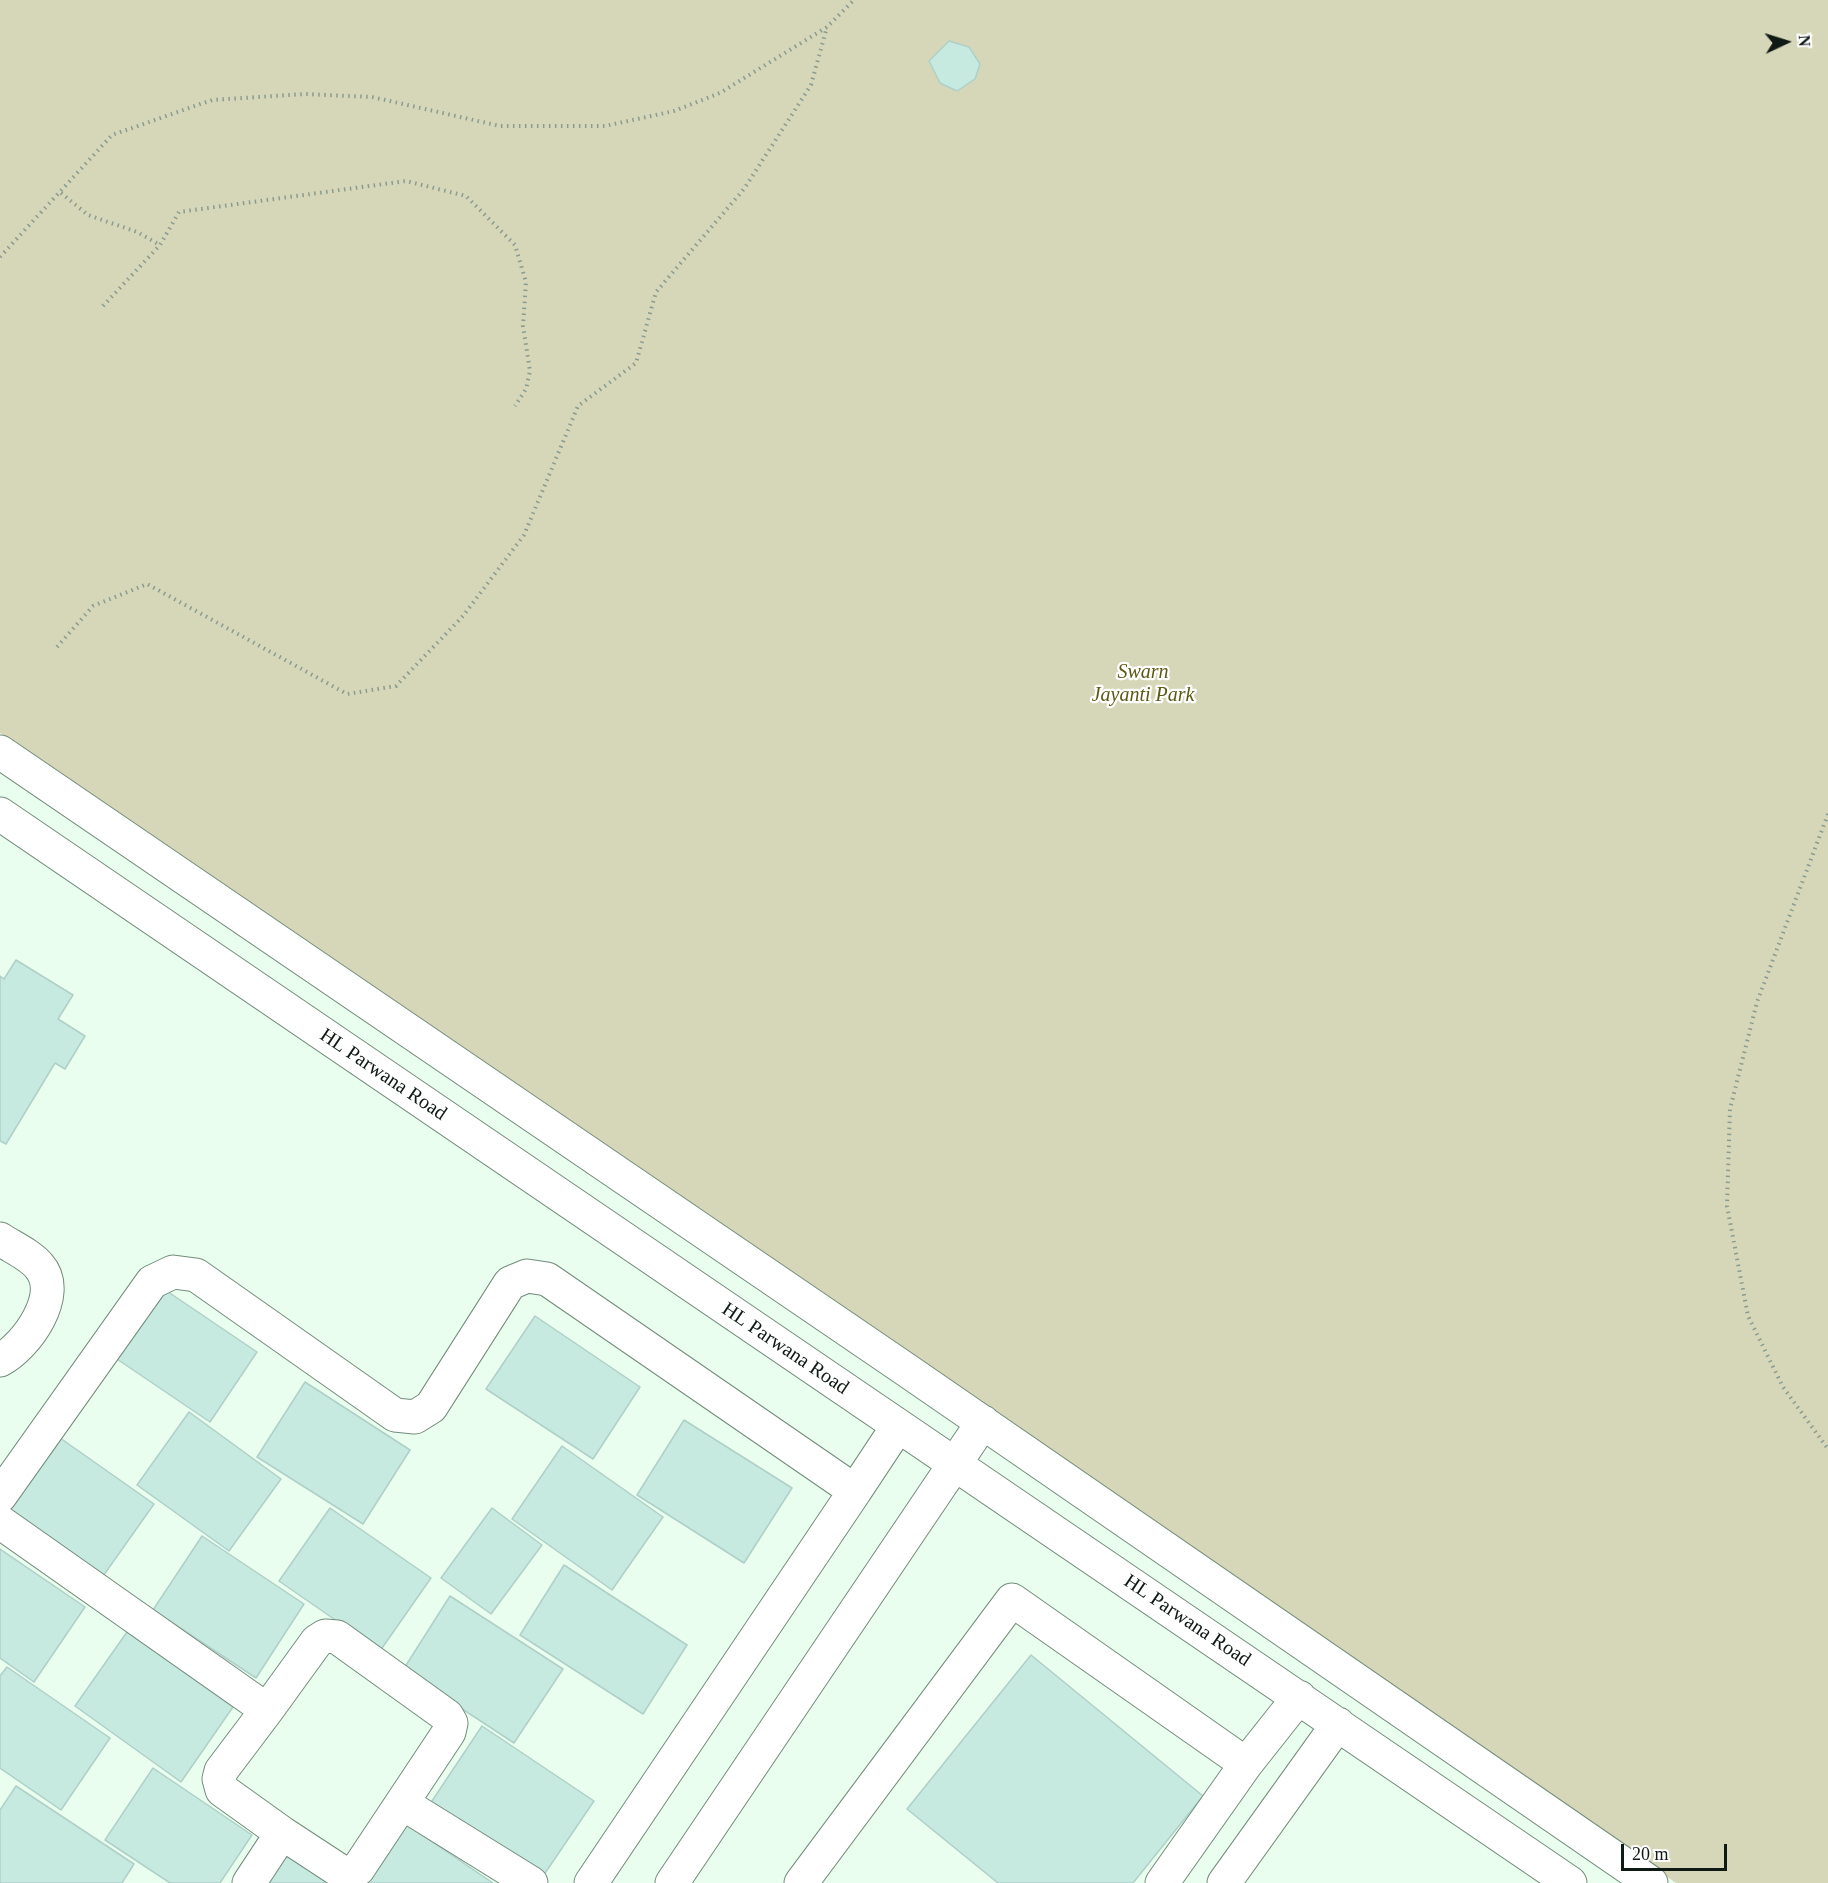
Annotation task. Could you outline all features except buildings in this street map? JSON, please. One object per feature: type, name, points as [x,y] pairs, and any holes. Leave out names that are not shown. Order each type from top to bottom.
[{"type":"street","points":[[0,752],[983,1422],[1651,1883]]},
{"type":"street","name":"HL Parwana Road","points":[[4,826],[898,1426],[1570,1883]]},
{"type":"street","points":[[0,1239],[39,1266],[45,1281],[40,1317],[14,1352],[0,1360]]},
{"type":"street","points":[[0,1496],[152,1282],[173,1272],[196,1275],[395,1416],[415,1417],[431,1407],[510,1283],[527,1276],[547,1280],[855,1491]]},
{"type":"street","points":[[672,1883],[983,1422]]},
{"type":"street","points":[[591,1883],[898,1426]]},
{"type":"street","points":[[0,1522],[267,1710]]},
{"type":"street","points":[[801,1883],[1012,1600],[1246,1764]]},
{"type":"street","points":[[325,1636],[337,1637],[447,1716],[451,1723],[449,1732],[358,1869],[350,1874],[340,1872],[222,1790],[219,1779],[221,1771],[267,1710],[317,1641],[325,1636]]},
{"type":"street","points":[[1162,1883],[1246,1764],[1299,1697]]},
{"type":"street","points":[[1224,1883],[1338,1724]]},
{"type":"street","points":[[402,1803],[531,1883]]},
{"type":"street","points":[[249,1883],[282,1833]]},
{"type":"path","points":[[0,258],[112,135],[212,100],[305,94],[372,97],[501,126],[605,126],[674,111],[720,93],[827,27],[854,0]]},
{"type":"path","points":[[57,646],[93,606],[147,584],[347,694],[396,686],[463,616],[524,535],[578,406],[636,363],[656,292],[744,189],[811,85],[827,27]]},
{"type":"path","points":[[103,306],[160,245],[179,212],[406,181],[466,196],[515,245],[526,282],[523,326],[530,371],[526,389],[515,406]]},
{"type":"path","points":[[61,193],[88,215],[137,232],[160,245]]},
{"type":"path","points":[[1828,814],[1757,1002],[1730,1109],[1727,1206],[1748,1316],[1783,1387],[1828,1449]]},
{"type":"green space","name":"Swarn Jayanti Park","points":[[0,0],[1828,0],[1828,1883],[1676,1883],[0,733]]}]
